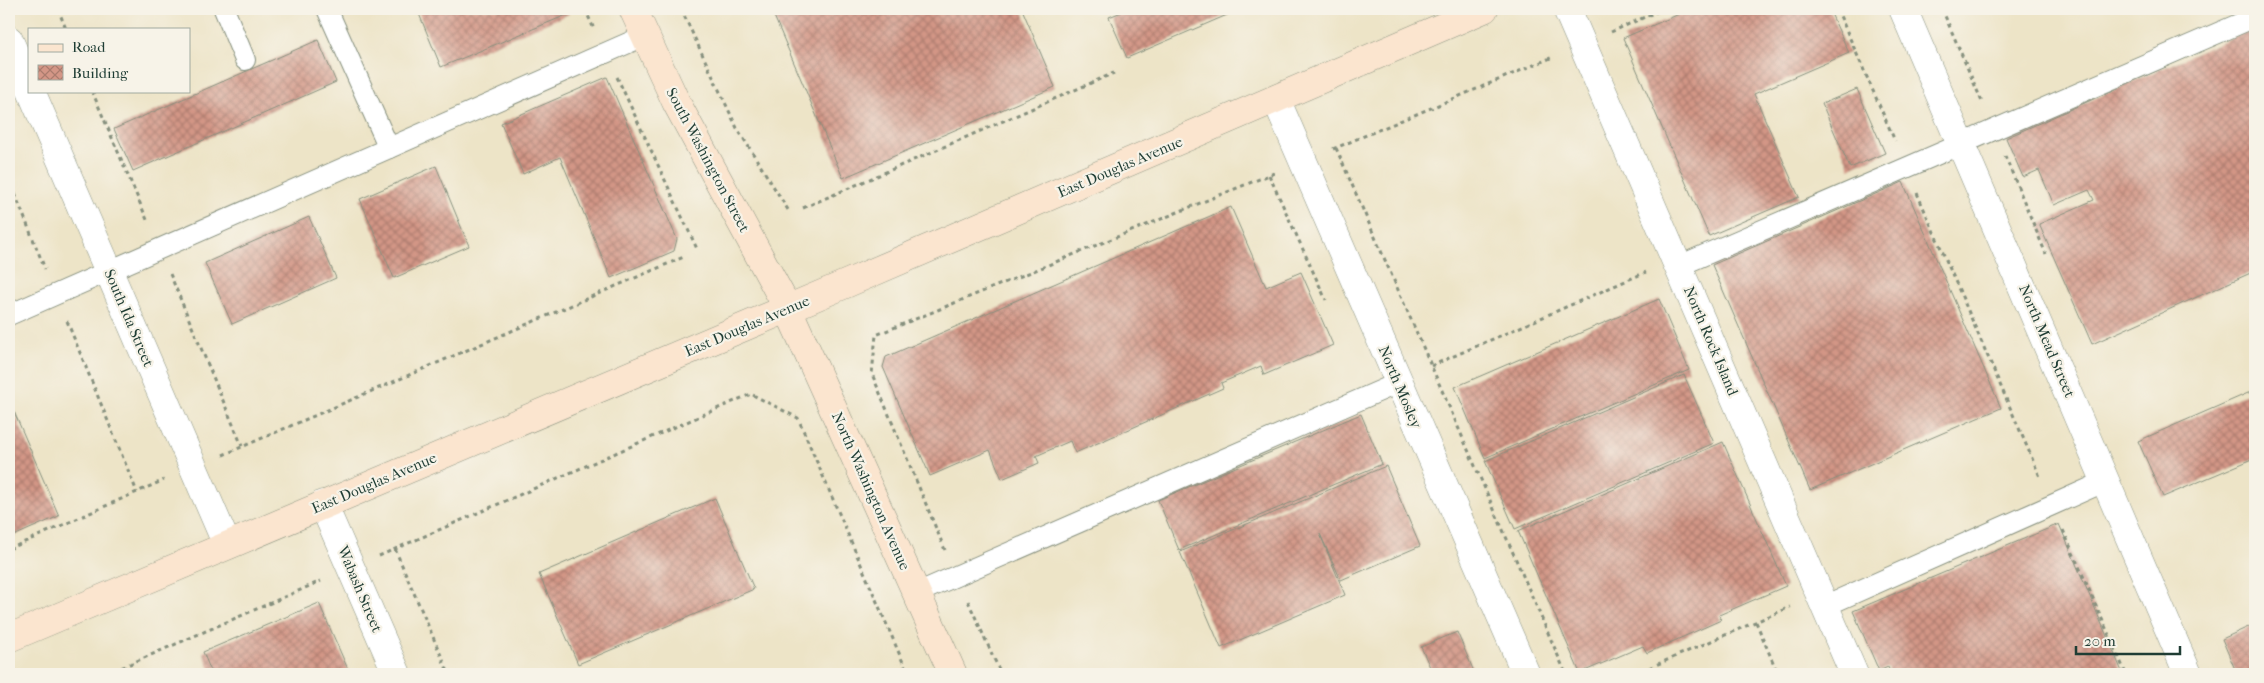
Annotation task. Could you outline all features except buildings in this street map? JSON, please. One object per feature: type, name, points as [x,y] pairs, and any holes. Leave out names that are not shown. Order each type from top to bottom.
[{"type":"main road","name":"South Washington Street","points":[[633,9],[676,102],[788,309]]},
{"type":"main road","name":"East Douglas Avenue","points":[[9,638],[788,309],[1484,9]]},
{"type":"main road","name":"North Washington Avenue","points":[[788,309],[953,674]]},
{"type":"street","name":"North Rock Island","points":[[1567,9],[1854,674]]},
{"type":"street","name":"North Mead Street","points":[[1903,9],[2188,674]]},
{"type":"street","points":[[9,40],[28,84]]},
{"type":"street","name":"South Ida Street","points":[[31,92],[227,545]]},
{"type":"street","name":"North Mosley","points":[[1276,99],[1526,674]]},
{"type":"street","name":"Wabash Street","points":[[324,504],[397,674]]},
{"type":"lane","points":[[224,9],[245,60]]},
{"type":"lane","points":[[327,9],[389,148]]},
{"type":"lane","points":[[1679,266],[2255,17]]},
{"type":"lane","points":[[9,315],[644,36]]},
{"type":"lane","points":[[917,593],[1398,383]]},
{"type":"lane","points":[[1825,606],[2106,481]]},
{"type":"path","points":[[58,9],[66,28]]},
{"type":"path","points":[[585,9],[698,251]]},
{"type":"path","points":[[681,9],[737,128],[790,213]]},
{"type":"path","points":[[1001,674],[957,576],[872,374],[876,335],[1336,148],[1663,9]]},
{"type":"path","points":[[1837,9],[2126,674]]},
{"type":"path","points":[[803,208],[1114,73]]},
{"type":"path","points":[[1336,148],[1566,674]]},
{"type":"path","points":[[9,179],[137,492]]},
{"type":"path","points":[[9,549],[193,467],[686,256]]},
{"type":"path","points":[[1431,366],[1651,270]]},
{"type":"path","points":[[107,674],[751,394],[798,418],[908,674]]},
{"type":"path","points":[[395,549],[449,674]]},
{"type":"path","points":[[1635,674],[1796,605]]},
{"type":"path","points":[[1756,622],[1778,674]]}]
